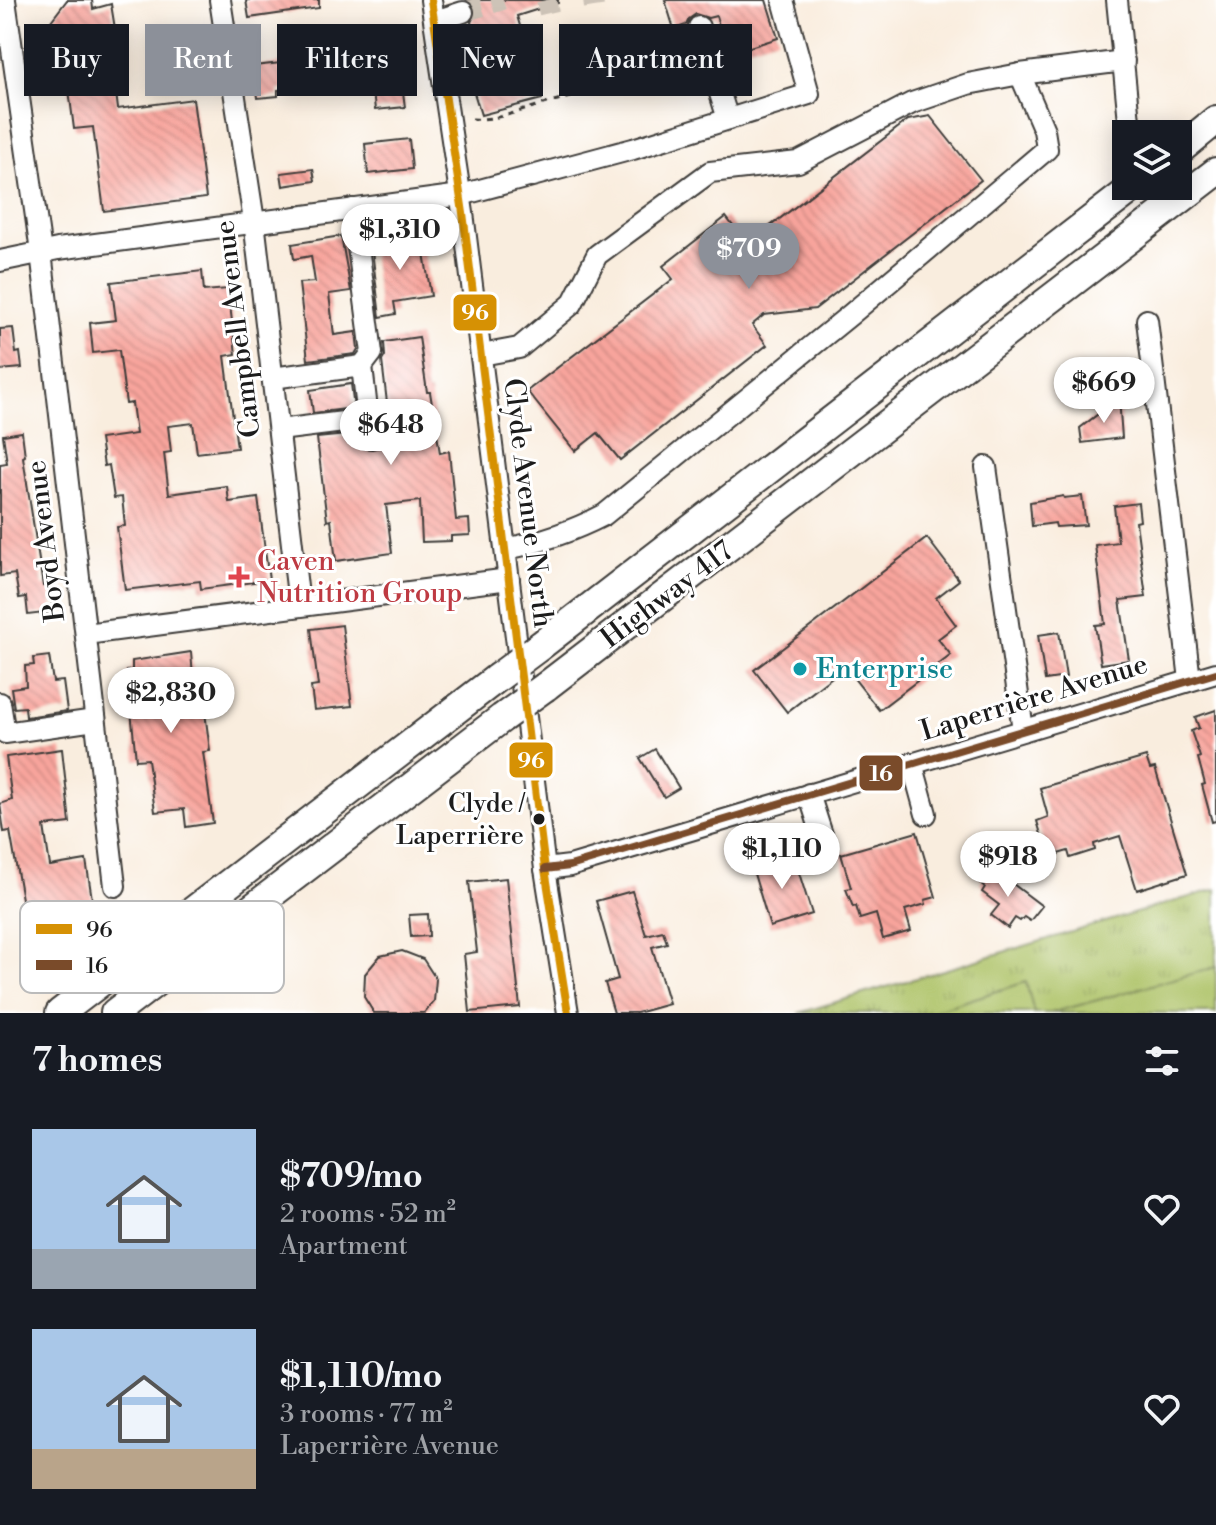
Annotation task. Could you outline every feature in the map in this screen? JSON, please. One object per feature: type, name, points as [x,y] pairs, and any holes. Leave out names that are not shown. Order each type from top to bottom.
[{"type":"highway","points":[[1192,140],[1216,120]]},
{"type":"highway","name":"Highway 417","points":[[262,901],[1216,172]]},
{"type":"highway","points":[[206,901],[1117,200]]},
{"type":"highway","points":[[60,1013],[86,993]]},
{"type":"highway","name":"Highway 417","points":[[115,1013],[141,993]]},
{"type":"street","name":"Boyd Avenue","points":[[5,0],[41,252],[115,886]]},
{"type":"street","name":"Campbell Avenue","points":[[220,0],[254,221],[299,604]]},
{"type":"street","name":"Clyde Avenue North","points":[[431,0],[461,195],[545,869],[568,1013]]},
{"type":"street","points":[[0,261],[41,252],[254,221],[461,195],[590,161],[809,94],[783,0]]},
{"type":"street","points":[[1117,0],[1129,120]]},
{"type":"street","points":[[435,21],[463,12]]},
{"type":"street","points":[[481,355],[519,348],[572,304],[597,255],[710,172],[798,162],[912,103],[968,84],[1124,61]]},
{"type":"street","points":[[506,549],[572,532],[604,515],[850,315],[1047,149],[1044,130],[1020,74]]},
{"type":"street","points":[[721,96],[728,119]]},
{"type":"street","points":[[279,430],[369,428],[362,366],[372,353],[353,209]]},
{"type":"street","points":[[1147,320],[1190,680]]},
{"type":"street","points":[[272,378],[362,366]]},
{"type":"street","points":[[986,467],[1023,730]]},
{"type":"street","points":[[86,634],[509,579]]},
{"type":"street","name":"Laperrière Avenue","points":[[545,869],[570,866],[1216,673]]},
{"type":"street","points":[[0,703],[5,733],[95,720]]},
{"type":"street","points":[[912,763],[926,814]]},
{"type":"street","points":[[809,794],[825,844]]},
{"type":"path","points":[[472,119],[484,120],[572,97]]},
{"type":"green space","points":[[1216,889],[1216,1013],[799,1013]]},
{"type":"green space","points":[[1216,967],[1216,1013],[1051,1013]]},
{"type":"green space","points":[[1026,982],[1034,1013],[927,1013]]},
{"type":"building","points":[[67,0],[92,0],[93,9],[111,4],[114,24],[51,24]]},
{"type":"building","points":[[246,0],[319,0],[319,8],[249,18]]},
{"type":"building","points":[[467,0],[558,0],[558,3],[517,16],[519,24],[472,24],[476,9]]},
{"type":"building","points":[[665,0],[766,0],[778,38],[752,46],[752,24],[719,24],[716,16],[708,18],[696,14],[686,24],[672,24]]},
{"type":"building","points":[[277,63],[278,96],[258,98],[261,96],[261,65]]},
{"type":"building","points":[[70,96],[116,96],[118,109],[193,99],[206,198],[104,211],[93,127],[74,129]]},
{"type":"building","points":[[374,96],[404,96],[405,107],[375,110]]},
{"type":"building","points":[[475,96],[541,96],[542,99],[481,115]]},
{"type":"building","points":[[930,116],[981,180],[815,309],[764,315],[752,325],[767,345],[620,460],[598,433],[575,451],[527,391],[673,279],[663,266],[726,217],[747,244],[908,120]]},
{"type":"building","points":[[409,139],[412,169],[368,174],[365,144]]},
{"type":"building","points":[[313,169],[315,181],[283,186],[281,173]]},
{"type":"building","points":[[421,234],[431,296],[394,302],[396,314],[380,317],[371,242]]},
{"type":"building","points":[[341,236],[351,291],[329,294],[334,335],[356,332],[358,349],[355,354],[308,360],[299,283],[315,282],[311,256],[294,259],[292,244]]},
{"type":"building","points":[[202,271],[204,291],[228,289],[236,354],[225,356],[237,448],[197,453],[193,423],[168,426],[171,452],[164,453],[169,494],[227,486],[229,502],[258,498],[269,580],[201,589],[200,581],[125,590],[117,527],[125,526],[122,497],[114,498],[109,465],[104,466],[100,439],[136,434],[132,403],[126,404],[119,350],[93,353],[90,323],[116,320],[111,282]]},
{"type":"building","points":[[13,328],[16,353],[20,352],[22,368],[0,370],[0,329]]},
{"type":"building","points":[[419,337],[440,453],[449,451],[456,520],[469,519],[470,535],[451,536],[451,541],[422,542],[420,501],[386,505],[392,553],[336,561],[331,520],[327,521],[317,438],[357,434],[363,448],[392,444],[382,361],[385,356],[384,342]]},
{"type":"building","points":[[351,384],[354,408],[313,413],[310,390]]},
{"type":"building","points":[[1119,398],[1122,438],[1082,443],[1080,428]]},
{"type":"building","points":[[22,432],[43,586],[50,585],[53,612],[28,615],[26,597],[19,598],[15,574],[0,576],[0,464],[7,463],[3,435]]},
{"type":"building","points":[[1082,496],[1086,525],[1056,527],[1055,523],[1032,526],[1030,502]]},
{"type":"building","points":[[1138,503],[1140,521],[1136,522],[1146,597],[1120,600],[1129,660],[1101,664],[1095,625],[1105,624],[1095,545],[1118,542],[1114,506]]},
{"type":"building","points":[[927,538],[959,580],[936,598],[956,625],[938,639],[951,655],[879,710],[845,667],[787,712],[754,670]]},
{"type":"building","points":[[342,625],[352,706],[314,710],[311,687],[318,686],[311,629]]},
{"type":"building","points":[[1059,632],[1066,677],[1045,680],[1038,635]]},
{"type":"building","points":[[191,652],[196,713],[205,712],[210,751],[203,752],[213,823],[186,827],[184,809],[155,812],[148,759],[136,760],[127,671],[132,670],[132,661]]},
{"type":"building","points":[[49,656],[53,682],[63,681],[67,711],[26,717],[25,707],[14,708],[11,688],[26,686],[25,666],[34,665],[33,658]]},
{"type":"building","points":[[1216,710],[1216,821],[1212,822],[1202,785],[1205,784],[1200,757],[1191,731],[1199,728],[1195,717]]},
{"type":"building","points":[[62,749],[70,823],[44,826],[50,866],[86,860],[91,901],[22,901],[10,831],[4,832],[0,804],[12,800],[6,757]]},
{"type":"building","points":[[655,749],[679,788],[664,797],[640,758]]},
{"type":"building","points":[[1146,757],[1150,769],[1155,768],[1187,874],[1137,890],[1120,836],[1094,844],[1095,850],[1070,858],[1068,851],[1048,857],[1037,821],[1048,817],[1040,788]]},
{"type":"building","points":[[917,832],[936,897],[925,900],[926,904],[905,910],[911,931],[883,939],[876,914],[860,919],[856,906],[853,907],[846,889],[851,888],[841,854]]},
{"type":"building","points":[[793,854],[812,914],[770,927],[752,867]]},
{"type":"building","points":[[988,865],[1042,906],[1030,921],[1024,917],[1020,921],[1015,918],[1008,928],[991,915],[999,905],[982,892],[985,887],[980,883],[983,879],[980,877]]},
{"type":"building","points":[[506,878],[520,1007],[470,1012],[464,954],[477,952],[469,882]]},
{"type":"building","points":[[632,891],[646,935],[663,931],[667,943],[652,947],[669,1004],[637,1013],[614,1013],[605,983],[618,979],[596,901]]},
{"type":"building","points":[[428,914],[429,936],[411,937],[409,915]]},
{"type":"building","points":[[402,951],[423,959],[436,979],[434,1001],[424,1013],[374,1013],[364,997],[365,974],[380,956]]},
{"type":"tunnel","points":[[463,12],[503,0]]},
{"type":"tunnel","points":[[546,0],[549,13]]},
{"type":"tunnel","points":[[593,0],[594,7]]},
{"type":"transit line","name":"96","points":[[431,0],[463,213],[545,869],[568,1013]]},
{"type":"transit line","name":"16","points":[[545,869],[570,866],[1216,673]]},
{"type":"place","name":"Caven Nutrition Group","points":[[239,577]]},
{"type":"place","name":"Enterprise","points":[[800,669]]},
{"type":"place","name":"Clyde / Laperrière","points":[[539,819]]}]
